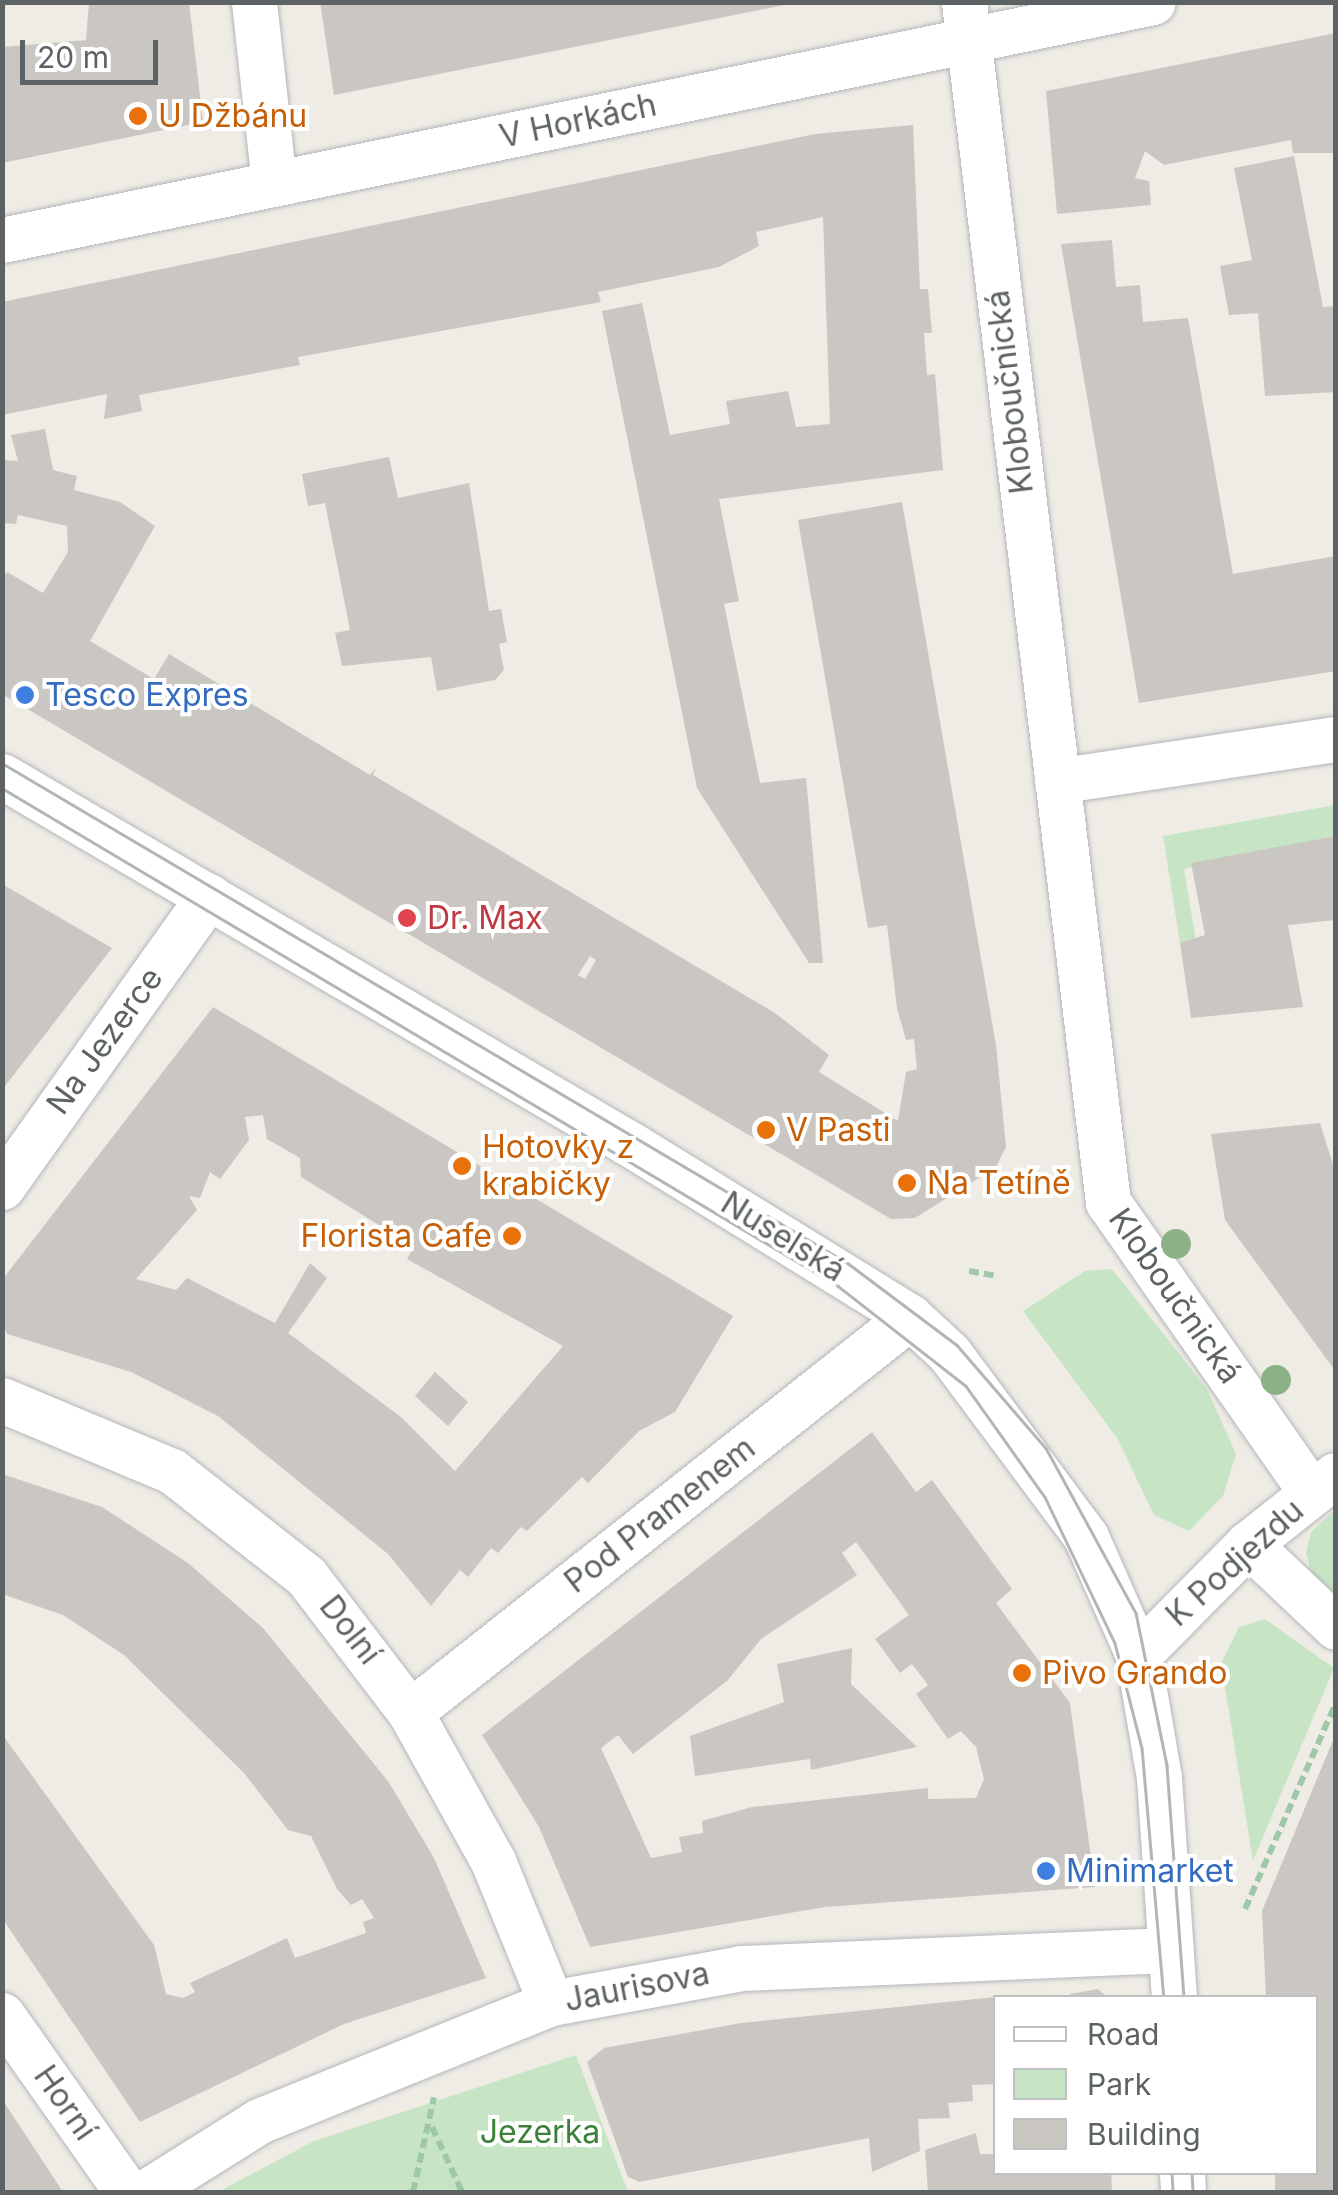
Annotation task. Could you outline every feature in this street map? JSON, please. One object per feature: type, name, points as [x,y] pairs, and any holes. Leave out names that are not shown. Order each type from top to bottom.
[{"type":"street","points":[[254,2],[274,184]]},
{"type":"street","name":"V Horkách","points":[[2,240],[274,184],[966,21],[1153,2]]},
{"type":"street","name":"Kloboučnická","points":[[966,21],[1108,1202],[1324,1483]]},
{"type":"street","points":[[1057,782],[1336,739]]},
{"type":"street","name":"Nuselská","points":[[2,776],[910,1317],[1044,1470],[1086,1538],[1138,1655],[1159,1778],[1174,1995]]},
{"type":"street","name":"Na Jezerce","points":[[2,1186],[209,896]]},
{"type":"street","name":"Pod Pramenem","points":[[410,1712],[910,1317]]},
{"type":"street","name":"Dolní","points":[[2,1400],[108,1439],[236,1514],[306,1576],[410,1712],[493,1862],[552,2003]]},
{"type":"street","name":"K Podjezdu","points":[[1138,1655],[1248,1544],[1324,1483]]},
{"type":"street","points":[[1248,1544],[1301,1604],[1336,1627]]},
{"type":"street","name":"Jaurisova","points":[[146,2192],[259,2121],[552,2003],[741,1968],[1171,1950]]},
{"type":"street","name":"Horní","points":[[2,2014],[127,2192]]},
{"type":"path","points":[[969,1270],[996,1276]]},
{"type":"path","points":[[1245,1909],[1336,1703]]},
{"type":"path","points":[[413,2192],[432,2126],[435,2086]]},
{"type":"path","points":[[432,2126],[462,2192]]},
{"type":"green space","points":[[1335,805],[1335,836],[1184,869],[1196,941],[1180,943],[1163,836]]},
{"type":"green space","points":[[1112,1269],[1207,1389],[1236,1454],[1223,1496],[1189,1531],[1154,1515],[1117,1438],[1023,1311],[1085,1271]]},
{"type":"green space","points":[[1335,1510],[1335,1605],[1314,1583],[1306,1553],[1311,1532]]},
{"type":"green space","points":[[1265,1619],[1334,1668],[1253,1861],[1221,1663],[1239,1627]]},
{"type":"green space","name":"Jezerka","points":[[576,2055],[628,2192],[218,2192],[314,2141]]},
{"type":"building","points":[[89,2],[189,2],[203,122],[2,163],[2,47],[86,40]]},
{"type":"building","points":[[320,2],[789,2],[789,4],[334,95]]},
{"type":"building","points":[[1336,33],[1336,153],[1293,153],[1291,140],[1164,165],[1145,151],[1135,178],[1149,181],[1151,205],[1057,214],[1046,91]]},
{"type":"building","points":[[913,125],[920,289],[928,289],[932,333],[924,333],[927,375],[935,374],[943,470],[719,499],[739,601],[724,604],[760,783],[806,778],[823,963],[809,963],[697,788],[602,311],[642,303],[670,435],[730,424],[726,401],[788,391],[796,427],[830,424],[823,217],[756,232],[759,246],[719,267],[598,292],[601,302],[298,357],[300,365],[139,395],[142,411],[104,419],[107,394],[2,415],[2,302],[815,134]]},
{"type":"building","points":[[1294,156],[1323,307],[1336,306],[1336,392],[1265,396],[1258,313],[1229,315],[1220,266],[1252,260],[1234,168]]},
{"type":"building","points":[[1112,240],[1116,287],[1140,285],[1143,322],[1188,318],[1233,574],[1336,556],[1336,671],[1139,703],[1061,244]]},
{"type":"building","points":[[45,429],[53,470],[77,476],[74,490],[120,502],[155,526],[90,641],[154,679],[169,654],[370,775],[376,768],[373,775],[775,1013],[829,1055],[819,1072],[898,1121],[906,1072],[917,1069],[914,1039],[906,1040],[897,1008],[887,925],[868,928],[798,520],[902,502],[996,1045],[1006,1147],[996,1167],[915,1218],[891,1219],[2,694],[2,578],[7,572],[43,593],[68,552],[67,526],[18,515],[16,524],[2,523],[2,460],[18,461],[11,435]],"holes":[[[590,956],[596,960],[585,979],[578,975]]]},
{"type":"building","points":[[389,457],[398,498],[469,483],[489,611],[501,609],[507,642],[499,644],[504,670],[495,680],[437,691],[431,657],[342,666],[335,633],[350,630],[325,503],[308,506],[302,474]]},
{"type":"building","points":[[1336,836],[1336,920],[1288,925],[1303,1007],[1191,1018],[1180,943],[1205,935],[1191,863]]},
{"type":"building","points":[[2,884],[112,948],[2,1090]]},
{"type":"building","points":[[213,1007],[733,1316],[675,1412],[639,1431],[588,1483],[582,1477],[527,1531],[521,1527],[498,1553],[491,1548],[468,1577],[460,1570],[431,1606],[388,1554],[218,1416],[131,1372],[7,1334],[2,1321],[2,1280]],"holes":[[[263,1115],[267,1139],[300,1158],[301,1177],[412,1250],[407,1259],[563,1346],[455,1471],[401,1417],[288,1333],[327,1278],[310,1263],[275,1323],[187,1278],[176,1290],[136,1279],[197,1210],[189,1196],[200,1198],[210,1172],[220,1179],[249,1140],[245,1117]]]},
{"type":"building","points":[[1320,1123],[1336,1174],[1336,1372],[1225,1220],[1211,1134]]},
{"type":"building","points":[[435,1372],[468,1402],[448,1426],[415,1396]]},
{"type":"building","points":[[872,1432],[916,1492],[932,1480],[1012,1589],[996,1603],[1070,1703],[1095,1887],[825,1907],[590,1947],[539,1827],[482,1735]],"holes":[[[856,1542],[909,1615],[875,1639],[900,1673],[912,1664],[928,1685],[916,1694],[948,1739],[961,1731],[976,1747],[984,1779],[976,1798],[928,1799],[928,1788],[752,1807],[702,1821],[703,1833],[679,1837],[682,1852],[651,1858],[601,1748],[618,1735],[633,1754],[728,1680],[761,1639],[857,1575],[842,1553]]]},
{"type":"building","points":[[2,1474],[102,1507],[188,1563],[263,1628],[388,1781],[434,1858],[486,1978],[344,2024],[140,2122],[2,1918],[2,1734],[154,1945],[166,1994],[183,1998],[195,1992],[190,1983],[287,1938],[295,1958],[366,1933],[363,1922],[374,1918],[362,1899],[351,1905],[337,1889],[311,1836],[288,1830],[244,1773],[124,1655],[63,1615],[2,1594]]},
{"type":"building","points":[[852,1648],[851,1684],[917,1747],[811,1770],[810,1759],[695,1776],[690,1736],[784,1702],[777,1664]]},
{"type":"building","points":[[1336,1733],[1336,2192],[1275,2192],[1275,2175],[1318,2175],[1318,1995],[1266,1995],[1262,1911]]},
{"type":"building","points":[[1098,1989],[1105,1995],[1070,1995]]},
{"type":"building","points":[[993,1997],[993,2084],[972,2085],[973,2101],[948,2103],[950,2118],[918,2119],[920,2151],[872,2172],[869,2138],[639,2182],[628,2177],[587,2062],[604,2048],[741,2023]]},
{"type":"building","points":[[2,2099],[63,2192],[2,2192]]},
{"type":"building","points":[[976,2133],[980,2154],[993,2154],[993,2175],[1111,2175],[1112,2192],[928,2192],[925,2150]]},
{"type":"tram line","points":[[2,763],[849,1264],[957,1345],[1046,1448],[1136,1613],[1167,1766],[1184,1995]]},
{"type":"tram line","points":[[2,788],[838,1286],[966,1386],[1045,1497],[1115,1643],[1142,1748],[1164,1995]]},
{"type":"tram line","points":[[1172,2175],[1173,2192]]},
{"type":"tram line","points":[[1192,2175],[1193,2192]]},
{"type":"place","name":"U Džbánu","points":[[138,116]]},
{"type":"place","name":"Tesco Expres","points":[[25,695]]},
{"type":"place","name":"Dr. Max","points":[[407,918]]},
{"type":"place","name":"V Pasti","points":[[766,1130]]},
{"type":"place","name":"Hotovky z krabičky","points":[[462,1166]]},
{"type":"place","name":"Na Tetíně","points":[[907,1183]]},
{"type":"place","name":"Florista Cafe","points":[[512,1236]]},
{"type":"place","name":"Pivo Grando","points":[[1022,1673]]},
{"type":"place","name":"Minimarket","points":[[1046,1871]]}]
